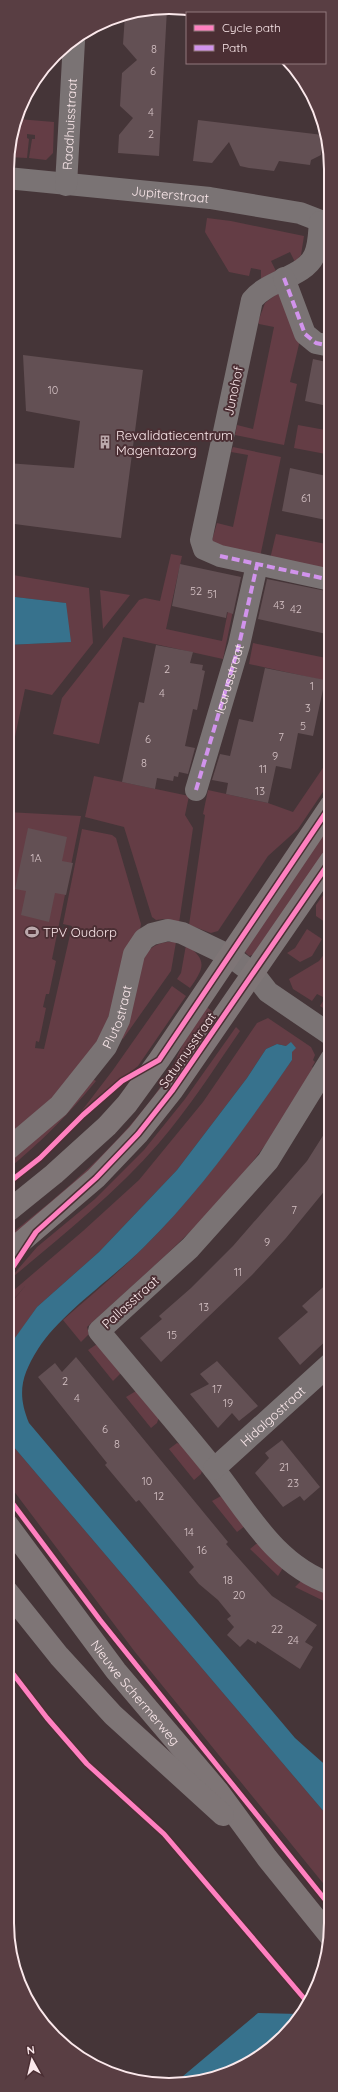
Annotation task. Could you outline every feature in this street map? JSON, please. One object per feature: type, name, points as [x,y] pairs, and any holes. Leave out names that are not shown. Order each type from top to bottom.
[{"type":"street","name":"Raadhuisstraat","points":[[66,185],[74,47]]},
{"type":"street","name":"Jupiterstraat","points":[[14,179],[210,198],[300,213],[324,223]]},
{"type":"street","name":"Junohof","points":[[324,230],[315,255],[308,266],[264,288],[252,300],[201,540],[204,549],[214,554],[257,566],[324,579]]},
{"type":"street","points":[[284,278],[305,334],[316,343],[324,345]]},
{"type":"street","name":"Icarusstraat","points":[[196,790],[239,645],[257,566]]},
{"type":"street","name":"Saturnusstraat","points":[[14,1206],[54,1174],[107,1126],[127,1104],[230,956],[324,815]]},
{"type":"street","name":"Saturnusstraat","points":[[14,1248],[96,1178],[138,1134],[172,1090],[254,974],[324,870]]},
{"type":"street","name":"Plutostraat","points":[[14,1144],[59,1106],[106,1047],[119,1020],[134,954],[144,939],[152,934],[168,930],[182,933],[230,956],[254,974],[268,992],[324,1030]]},
{"type":"street","name":"Pallasstraat","points":[[324,1070],[268,1161],[190,1248],[99,1331],[214,1469],[266,1539],[297,1568],[324,1581]]},
{"type":"street","name":"Hidalgostraat","points":[[214,1469],[324,1369]]},
{"type":"street","name":"Nieuwe Schermerweg","points":[[14,1533],[116,1671],[218,1791],[267,1858],[324,1929]]},
{"type":"street","name":"Nieuwe Schermerweg","points":[[14,1600],[59,1656],[113,1715],[185,1779],[267,1858]]},
{"type":"shaded area","points":[[22,119],[54,122],[53,153],[46,160],[29,158],[32,139],[35,139],[35,135],[27,134],[27,138],[29,139],[27,158],[14,157]]},
{"type":"shaded area","points":[[207,218],[231,221],[304,236],[301,255],[295,262],[290,252],[271,261],[276,271],[261,279],[261,270],[251,268],[249,276],[229,272],[205,232]]},
{"type":"shaded area","points":[[278,293],[300,340],[290,382],[297,384],[284,445],[235,435],[237,425],[253,429],[274,327],[259,324],[258,322],[265,303]]},
{"type":"shaded area","points":[[298,425],[324,430],[324,454],[294,448]]},
{"type":"shaded area","points":[[233,447],[281,457],[260,557],[217,547],[212,540],[217,523],[233,527],[248,455],[231,452]]},
{"type":"shaded area","points":[[276,534],[324,544],[324,570],[270,559]]},
{"type":"shaded area","points":[[171,554],[182,556],[166,629],[222,641],[235,576],[240,577],[223,659],[123,637],[99,744],[53,734],[62,698],[139,600],[145,598],[160,601]]},
{"type":"shaded area","points":[[14,575],[89,588],[93,643],[52,695],[25,689],[14,742],[14,645],[70,642],[65,603],[14,597]]},
{"type":"shaded area","points":[[100,590],[130,595],[103,629]]},
{"type":"shaded area","points":[[253,643],[324,658],[324,680],[249,664]]},
{"type":"shaded area","points":[[324,766],[324,790],[298,829],[268,856],[218,931],[211,933],[189,925],[205,815],[203,814],[208,790],[268,803],[293,812]]},
{"type":"shaded area","points":[[94,776],[189,796],[185,815],[193,828],[179,923],[164,919],[156,920],[152,917],[124,827],[85,817]]},
{"type":"shaded area","points":[[14,812],[81,816],[52,959],[56,961],[49,994],[46,994],[43,1007],[46,1008],[39,1042],[36,1041],[35,1048],[44,1049],[72,926],[63,924],[82,829],[112,835],[116,838],[141,924],[99,1043],[51,1101],[14,1133]]},
{"type":"shaded area","points":[[324,828],[324,857],[260,953],[249,956],[245,952]]},
{"type":"shaded area","points":[[324,894],[324,921],[316,916],[316,905]]},
{"type":"shaded area","points":[[307,929],[322,939],[312,956],[300,962],[287,953],[295,948]]},
{"type":"shaded area","points":[[167,942],[176,942],[171,971],[123,1039],[121,1037],[144,957],[154,946]]},
{"type":"shaded area","points":[[186,945],[198,955],[202,965],[201,970],[190,988],[177,979],[181,973]]},
{"type":"shaded area","points":[[324,954],[324,998],[317,994],[312,1001],[293,989],[289,979],[319,961]]},
{"type":"shaded area","points":[[172,986],[186,996],[138,1066],[93,1101],[77,1117],[113,1070]]},
{"type":"shaded area","points":[[324,1000],[324,1009],[320,1006]]},
{"type":"shaded area","points":[[204,1005],[217,1015],[140,1123],[14,1239],[14,1231],[90,1167],[128,1128],[145,1108],[167,1076]]},
{"type":"shaded area","points":[[268,1018],[311,1047],[315,1055],[313,1060],[315,1062],[312,1067],[318,1071],[271,1138],[219,1202],[154,1266],[87,1327],[89,1334],[81,1342],[63,1320],[114,1275],[165,1226],[222,1157],[292,1060],[292,1052],[286,1046],[277,1044],[266,1049],[247,1078],[177,1170],[99,1252],[37,1307],[14,1340],[14,1300],[26,1285],[14,1299],[14,1290],[83,1231],[139,1180],[203,1102],[257,1023]]},
{"type":"shaded area","points":[[236,1027],[240,1031],[191,1102],[159,1143],[105,1198],[14,1276],[14,1274],[37,1247],[95,1199],[144,1150],[185,1099]]},
{"type":"shaded area","points":[[93,1079],[96,1081],[65,1117],[43,1139],[14,1164],[14,1155],[56,1120]]},
{"type":"shaded area","points":[[97,1344],[121,1373],[113,1381],[88,1350]]},
{"type":"shaded area","points":[[136,1391],[159,1417],[157,1423],[151,1428],[126,1397]]},
{"type":"shaded area","points":[[177,1443],[182,1445],[202,1471],[201,1474],[194,1480],[169,1449]]},
{"type":"shaded area","points":[[14,1447],[324,1812],[324,1884],[135,1652],[14,1491]]},
{"type":"shaded area","points":[[221,1496],[245,1526],[237,1532],[212,1501]]},
{"type":"shaded area","points":[[260,1543],[284,1566],[278,1576],[250,1549],[256,1544]]},
{"type":"shaded area","points":[[301,1581],[324,1589],[324,1601],[295,1587]]},
{"type":"water","points":[[14,597],[66,603],[71,642],[14,645]]},
{"type":"water","points":[[291,1042],[296,1048],[292,1052],[292,1060],[222,1157],[165,1226],[131,1259],[60,1322],[48,1335],[38,1349],[28,1368],[22,1394],[25,1413],[29,1423],[295,1738],[324,1764],[324,1812],[14,1447],[14,1339],[37,1307],[99,1252],[177,1170],[247,1078],[266,1049],[277,1044],[286,1046]]},
{"type":"water","points":[[258,2013],[294,2014],[279,2033],[271,2040],[238,2062],[209,2073],[181,2078]]},
{"type":"building","points":[[167,14],[159,156],[118,153],[119,135],[133,118],[120,106],[122,73],[137,60],[123,44],[125,20],[149,15]]},
{"type":"building","points":[[198,120],[320,135],[322,144],[321,155],[311,160],[310,165],[279,161],[274,171],[240,166],[229,142],[212,163],[193,161]]},
{"type":"building","name":"Revalidatiecentrum Magentazorg","points":[[23,355],[143,370],[121,538],[14,524],[14,464],[74,468],[80,421],[26,411]]},
{"type":"building","points":[[313,359],[324,361],[324,405],[305,401]]},
{"type":"building","points":[[290,468],[324,475],[324,520],[282,511]]},
{"type":"building","points":[[180,564],[241,577],[233,614],[227,612],[226,618],[172,606]]},
{"type":"building","points":[[267,579],[324,591],[324,633],[258,619]]},
{"type":"building","points":[[156,645],[193,652],[190,663],[203,665],[202,670],[205,671],[197,710],[193,709],[185,746],[195,748],[188,774],[179,772],[178,777],[174,776],[173,781],[157,778],[155,789],[122,782],[139,702],[144,703]]},
{"type":"building","points":[[265,668],[324,680],[313,736],[298,733],[291,769],[276,766],[268,803],[226,794],[228,783],[212,780],[220,754],[230,756],[239,719],[253,722]]},
{"type":"building","points":[[28,828],[67,837],[62,861],[73,863],[66,895],[55,893],[49,922],[21,915],[26,891],[15,889]]},
{"type":"building","points":[[324,1134],[324,1192],[286,1238],[252,1275],[161,1362],[140,1338],[162,1319],[159,1316],[191,1288],[233,1246],[307,1161]]},
{"type":"building","points":[[324,1286],[324,1343],[300,1365],[278,1338],[308,1312],[302,1306]]},
{"type":"building","points":[[76,1357],[228,1542],[226,1544],[272,1596],[317,1625],[305,1642],[313,1647],[300,1669],[257,1641],[256,1644],[248,1639],[240,1647],[227,1635],[234,1627],[227,1619],[231,1616],[218,1600],[199,1584],[189,1572],[194,1567],[139,1500],[136,1502],[105,1465],[107,1463],[38,1377],[55,1363],[62,1372]]},
{"type":"building","points":[[217,1361],[258,1406],[239,1421],[232,1413],[218,1428],[190,1394],[209,1384],[200,1374]]},
{"type":"building","points":[[282,1440],[320,1487],[304,1501],[300,1496],[283,1507],[255,1473],[269,1458],[265,1453]]},
{"type":"marked path","points":[[284,278],[305,334],[316,343],[324,345]]},
{"type":"marked path","points":[[220,556],[324,578]]},
{"type":"marked path","points":[[196,790],[239,645],[257,565]]},
{"type":"cycle path","points":[[14,1178],[40,1158],[83,1115],[122,1081],[159,1060],[324,815]]},
{"type":"cycle path","points":[[14,1265],[36,1232],[96,1178],[138,1134],[172,1091],[324,870]]},
{"type":"cycle path","points":[[14,1505],[100,1620],[324,1898]]},
{"type":"cycle path","points":[[14,1675],[47,1718],[87,1764],[164,1834],[304,1998]]},
{"type":"place","name":"Revalidatiecentrum Magentazorg","points":[[105,442]]},
{"type":"place","name":"TPV Oudorp","points":[[32,932]]}]
